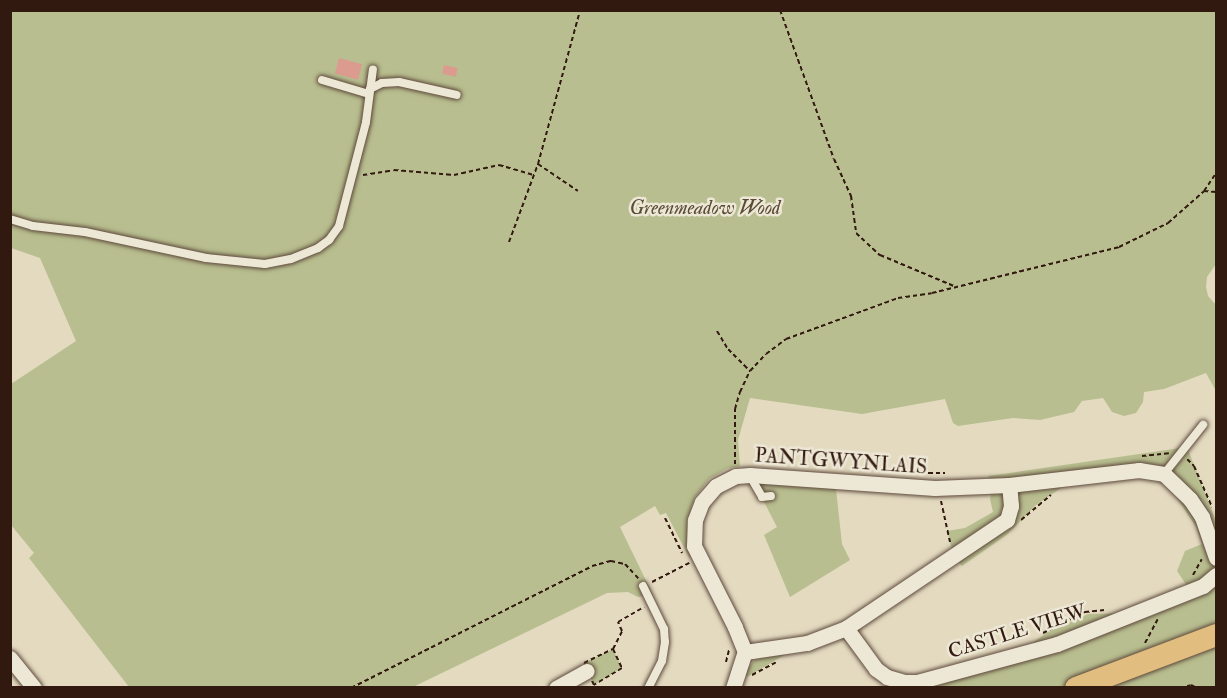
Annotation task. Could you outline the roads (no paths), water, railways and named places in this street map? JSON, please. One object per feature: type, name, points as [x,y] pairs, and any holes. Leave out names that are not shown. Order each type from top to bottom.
[{"type":"main road","points":[[1076,687],[1133,668],[1216,635]]},
{"type":"street","name":"PANTGWYNLAIS","points":[[745,652],[735,627],[692,561],[693,536],[702,502],[716,486],[743,475],[938,488],[1009,484],[1139,470],[1164,474]]},
{"type":"street","points":[[1164,474],[1190,499],[1202,517],[1212,540],[1216,558]]},
{"type":"street","points":[[734,687],[745,652],[807,643],[846,628],[1006,520],[1011,506],[1009,484]]},
{"type":"street","name":"CASTLE VIEW","points":[[846,628],[876,669],[887,677],[904,682],[917,682],[1057,644],[1183,594],[1216,578]]},
{"type":"street","points":[[10,658],[34,687]]},
{"type":"street","points":[[556,687],[587,671]]},
{"type":"lane","points":[[10,219],[33,226],[85,232],[206,258],[265,264],[291,259],[318,248],[339,226],[353,177],[373,69]]},
{"type":"lane","points":[[322,80],[370,92]]},
{"type":"lane","points":[[370,92],[382,83],[399,82],[457,95]]},
{"type":"lane","points":[[1164,474],[1203,425]]},
{"type":"lane","points":[[743,475],[762,497],[771,496]]},
{"type":"lane","points":[[644,586],[664,628],[665,642],[662,661],[648,687]]},
{"type":"park label","name":"Greenmeadow Wood","points":[[705,207]]}]
